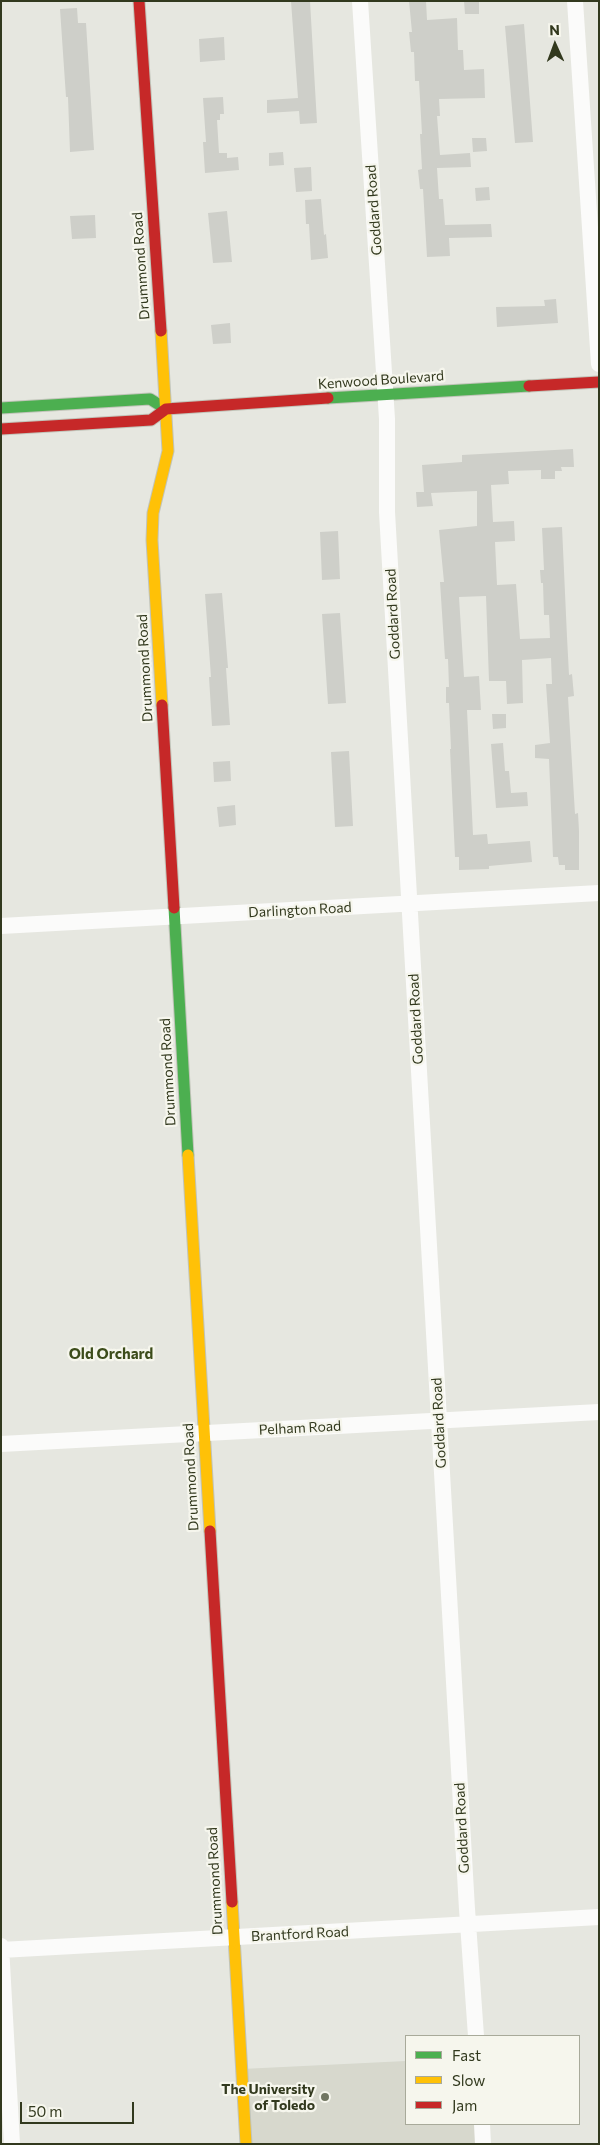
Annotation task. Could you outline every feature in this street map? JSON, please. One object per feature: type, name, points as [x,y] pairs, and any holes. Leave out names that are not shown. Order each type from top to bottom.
[{"type":"street","name":"Drummond Road","points":[[139,1],[168,451],[153,513],[152,540],[246,2144]]},
{"type":"street","name":"Goddard Road","points":[[360,1],[386,394],[387,512],[476,2035]]},
{"type":"street","points":[[575,1],[599,364]]},
{"type":"street","name":"Kenwood Boulevard","points":[[1,429],[151,420],[166,409],[599,382]]},
{"type":"street","name":"Kenwood Boulevard","points":[[1,408],[150,399],[166,409]]},
{"type":"street","name":"Darlington Road","points":[[1,926],[599,893]]},
{"type":"street","name":"Pelham Road","points":[[1,1444],[599,1412]]},
{"type":"street","name":"Brantford Road","points":[[1,1948],[233,1938],[599,1917]]},
{"type":"street","points":[[1,1948],[12,2144]]},
{"type":"street","points":[[482,2125],[483,2144]]},
{"type":"shaded area","name":"The University of Toledo","points":[[405,2061],[405,2125],[482,2125],[483,2144],[246,2144],[242,2069]]},
{"type":"building","points":[[291,1],[310,1],[317,123],[300,124],[299,111],[267,113],[267,100],[298,98]]},
{"type":"building","points":[[409,1],[426,1],[427,20],[457,18],[458,50],[463,50],[464,70],[484,69],[485,98],[439,99],[440,116],[437,116],[440,155],[470,153],[471,167],[437,168],[439,199],[443,199],[445,225],[491,224],[492,237],[449,238],[450,256],[427,257],[423,189],[420,189],[418,170],[422,169],[419,81],[415,81],[414,52],[411,52],[409,32],[412,32]]},
{"type":"building","points":[[464,1],[479,1],[479,14],[465,14]]},
{"type":"building","points":[[77,8],[78,23],[86,23],[94,150],[70,152],[68,97],[66,97],[60,9]]},
{"type":"building","points":[[524,24],[533,142],[515,143],[505,26]]},
{"type":"building","points":[[224,37],[225,60],[200,62],[199,39]]},
{"type":"building","points":[[223,97],[224,114],[220,114],[220,120],[217,120],[219,153],[227,153],[227,158],[238,157],[239,170],[205,173],[203,142],[206,142],[203,98]]},
{"type":"building","points":[[472,138],[486,138],[487,151],[473,152]]},
{"type":"building","points":[[283,152],[284,165],[269,166],[269,153]]},
{"type":"building","points":[[311,167],[312,191],[296,192],[294,168]]},
{"type":"building","points":[[489,187],[490,200],[476,201],[475,188]]},
{"type":"building","points":[[321,199],[328,258],[311,260],[309,224],[306,224],[305,200]]},
{"type":"building","points":[[227,211],[232,262],[213,263],[208,213]]},
{"type":"building","points":[[95,215],[96,238],[72,239],[70,216]]},
{"type":"building","points":[[556,299],[558,323],[497,327],[496,307],[545,306],[544,300]]},
{"type":"building","points":[[230,323],[231,343],[213,344],[211,325]]},
{"type":"building","points":[[573,449],[574,467],[561,467],[562,471],[555,471],[555,479],[541,479],[541,470],[508,471],[509,484],[491,485],[493,522],[514,521],[515,541],[495,542],[497,585],[516,584],[520,639],[550,638],[549,615],[544,615],[543,583],[541,583],[540,570],[544,570],[542,528],[562,527],[569,675],[572,674],[574,696],[568,697],[575,814],[578,813],[579,870],[565,870],[565,865],[559,865],[558,857],[553,857],[549,759],[535,758],[535,745],[550,743],[546,684],[552,684],[551,658],[522,660],[523,703],[507,704],[506,681],[489,681],[486,596],[459,597],[464,677],[479,676],[481,710],[467,710],[473,835],[487,834],[488,844],[530,841],[532,862],[489,866],[489,869],[459,870],[459,857],[455,857],[449,703],[446,703],[446,687],[449,687],[448,659],[445,659],[440,582],[444,582],[439,530],[477,526],[477,491],[431,493],[433,506],[417,507],[416,492],[424,492],[422,465],[462,462],[462,455]]},
{"type":"building","points":[[338,531],[340,579],[322,580],[320,532]]},
{"type":"building","points":[[222,593],[230,725],[212,726],[209,677],[211,677],[205,594]]},
{"type":"building","points":[[340,613],[346,703],[328,704],[322,614]]},
{"type":"building","points":[[492,714],[506,714],[506,728],[493,729]]},
{"type":"building","points":[[503,743],[505,771],[509,771],[511,793],[527,792],[528,806],[496,808],[491,744]]},
{"type":"building","points":[[349,751],[353,826],[335,827],[331,752]]},
{"type":"building","points":[[230,761],[231,781],[214,782],[213,762]]},
{"type":"building","points":[[235,805],[236,825],[219,827],[217,807]]},
{"type":"traffic: fast","points":[[328,398],[529,386]]},
{"type":"traffic: fast","points":[[1,408],[150,399],[166,409]]},
{"type":"traffic: fast","points":[[174,908],[188,1155]]},
{"type":"traffic: slow","points":[[161,331],[168,451],[153,513],[152,540],[162,705]]},
{"type":"traffic: slow","points":[[188,1155],[210,1531]]},
{"type":"traffic: slow","points":[[232,1902],[246,2144]]},
{"type":"traffic: jam","points":[[139,1],[161,331]]},
{"type":"traffic: jam","points":[[529,386],[599,382]]},
{"type":"traffic: jam","points":[[1,429],[151,420],[166,409],[328,398]]},
{"type":"traffic: jam","points":[[162,705],[174,908]]},
{"type":"traffic: jam","points":[[210,1531],[232,1902]]},
{"type":"place","name":"The University of Toledo","points":[[325,2097]]},
{"type":"district","name":"Old Orchard","points":[[111,1354]]}]
